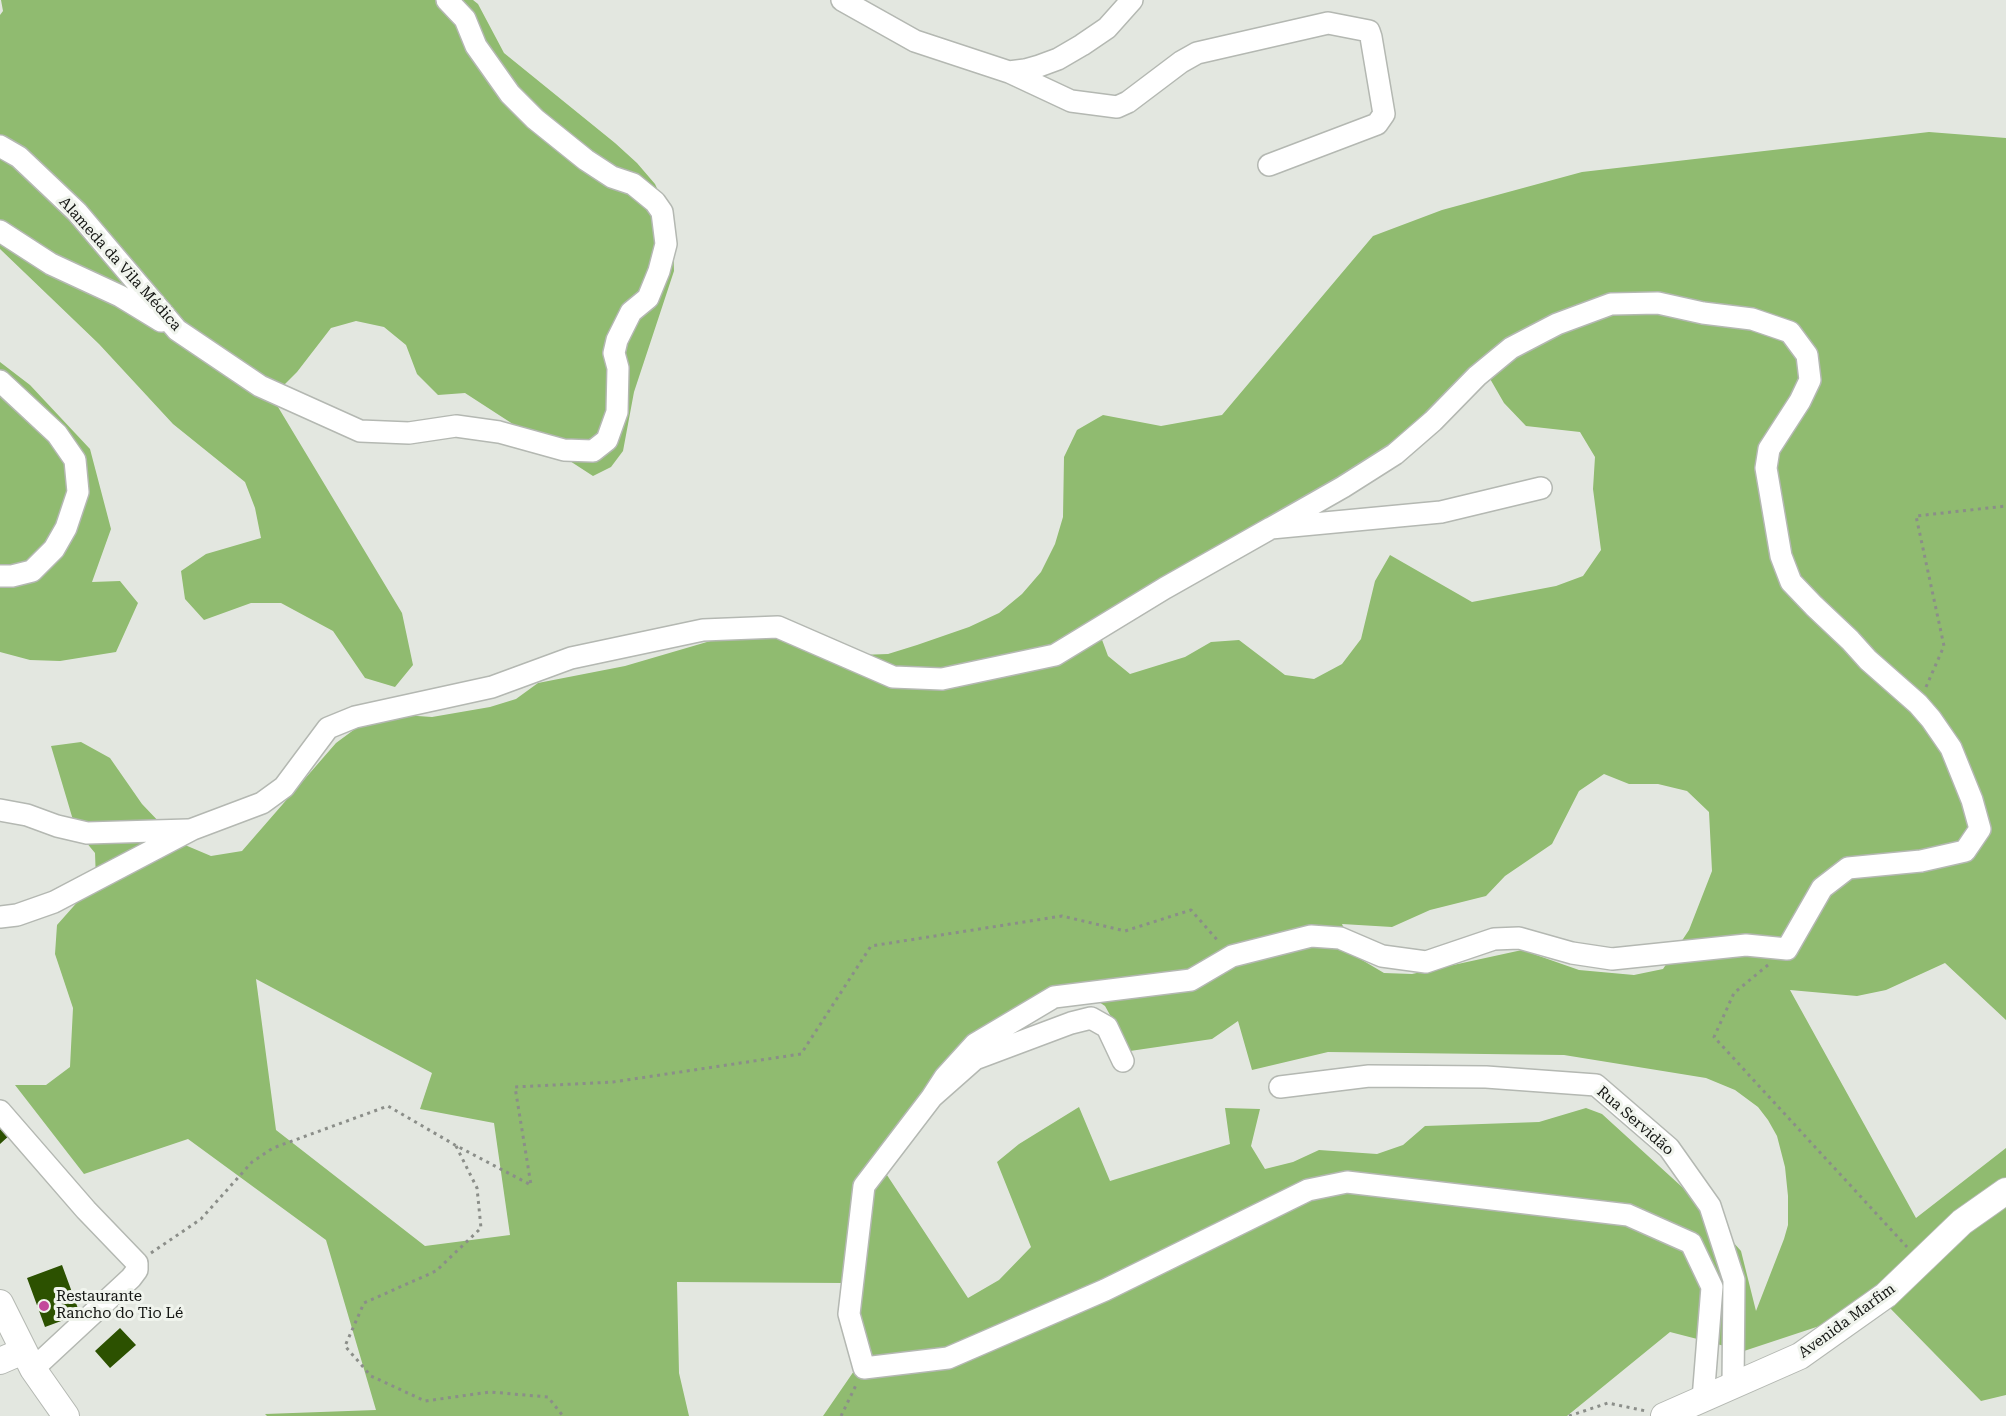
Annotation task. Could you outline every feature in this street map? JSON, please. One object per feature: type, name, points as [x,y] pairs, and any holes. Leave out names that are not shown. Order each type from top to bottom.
[{"type":"street","name":"Alameda da Vila Médica","points":[[0,146],[20,158],[77,212],[177,330],[260,386],[360,431],[409,433],[456,426],[499,432],[564,450],[593,452],[607,440],[617,412],[618,368],[614,353],[616,340],[631,312],[648,298],[659,271],[666,244],[662,212],[655,202],[633,184],[612,177],[586,160],[535,119],[510,94],[476,46],[465,19],[447,0]]},
{"type":"street","points":[[842,0],[915,41],[1009,72],[1071,101],[1118,107],[1197,53],[1328,24],[1369,31],[1384,114],[1377,124],[1269,165]]},
{"type":"street","points":[[1009,72],[1025,70],[1058,59],[1082,45],[1107,28],[1132,0]]},
{"type":"street","points":[[0,231],[51,264],[120,296],[177,330]]},
{"type":"street","points":[[0,917],[17,915],[54,902],[193,829],[262,803],[284,787],[328,728],[355,717],[492,687],[571,658],[703,630],[778,627],[893,677],[942,679],[1055,655],[1166,588],[1343,487],[1395,454],[1433,421],[1477,376],[1511,348],[1557,324],[1611,304],[1658,303],[1703,313],[1752,320],[1790,332],[1808,355],[1810,380],[1800,401],[1769,449],[1766,468],[1781,556],[1791,582],[1868,660],[1918,704],[1951,748],[1972,800],[1980,829],[1965,851],[1922,861],[1848,868],[1822,888],[1787,949],[1746,945],[1612,959],[1572,953],[1519,938],[1494,939],[1426,962],[1383,956],[1340,938],[1311,936],[1232,956],[1191,980],[1054,997],[975,1044],[945,1077],[864,1186],[849,1314],[864,1368],[948,1359],[1105,1290],[1308,1190],[1347,1182],[1628,1215],[1691,1243],[1712,1287],[1703,1400]]},
{"type":"street","points":[[0,381],[57,434],[75,460],[78,492],[66,528],[54,549],[32,571],[12,576],[0,576]]},
{"type":"street","points":[[1271,528],[1441,512],[1541,488]]},
{"type":"street","points":[[0,810],[27,815],[57,826],[87,833],[193,829]]},
{"type":"street","points":[[932,1097],[975,1059],[1071,1023],[1091,1018],[1107,1027],[1123,1061]]},
{"type":"street","name":"Rua Servidão","points":[[1280,1088],[1370,1076],[1486,1077],[1596,1085],[1669,1148],[1710,1206],[1734,1280],[1733,1386]]},
{"type":"street","points":[[0,1111],[86,1210],[137,1263],[131,1278],[19,1360]]},
{"type":"street","name":"Avenida Marfim","points":[[1663,1416],[1800,1356],[1886,1295],[1962,1222],[2006,1191]]},
{"type":"street","points":[[0,1303],[19,1360],[66,1416]]},
{"type":"path","points":[[1918,704],[1944,646],[1916,516],[2006,506]]},
{"type":"path","points":[[137,1263],[201,1219],[252,1162],[273,1148],[388,1106],[531,1185],[515,1087],[613,1082],[801,1054],[871,946],[1062,916],[1125,932],[1191,910],[1232,956]]},
{"type":"path","points":[[1787,949],[1734,993],[1714,1036],[1920,1262]]},
{"type":"path","points":[[455,1145],[477,1188],[481,1228],[436,1271],[364,1303],[345,1346],[371,1376],[425,1401],[490,1392],[548,1396],[563,1416]]},
{"type":"path","points":[[841,1416],[864,1368]]},
{"type":"path","points":[[1569,1416],[1608,1403],[1663,1416]]},
{"type":"green space","points":[[1,0],[473,0],[478,4],[504,53],[615,143],[655,184],[667,210],[673,243],[674,271],[634,392],[623,451],[611,467],[593,476],[465,393],[438,395],[417,374],[406,345],[384,327],[356,321],[331,328],[297,372],[272,397],[402,613],[413,665],[395,687],[365,678],[333,631],[281,603],[251,603],[204,620],[185,599],[181,571],[206,554],[261,538],[255,508],[245,482],[173,424],[99,344],[0,249],[0,15],[3,11]]},
{"type":"green space","points":[[1929,132],[2006,138],[2006,1020],[1945,963],[1886,990],[1857,996],[1790,990],[1916,1218],[2006,1148],[2006,1395],[1981,1401],[1886,1304],[1744,1351],[1670,1332],[1567,1416],[823,1416],[854,1371],[844,1283],[677,1282],[679,1373],[689,1416],[267,1416],[265,1414],[376,1410],[326,1240],[188,1139],[84,1174],[15,1085],[46,1085],[70,1067],[73,1008],[55,954],[57,925],[96,881],[95,853],[76,830],[51,746],[81,742],[110,758],[142,804],[163,826],[185,845],[211,856],[242,851],[336,743],[359,726],[403,715],[432,717],[490,707],[516,699],[538,683],[625,666],[782,620],[860,655],[888,654],[969,627],[999,613],[1022,594],[1041,572],[1055,544],[1063,517],[1064,457],[1077,430],[1103,415],[1161,426],[1222,415],[1373,236],[1442,210],[1582,172]],"holes":[[[1489,377],[1504,403],[1526,426],[1580,432],[1595,457],[1593,489],[1601,550],[1583,576],[1556,586],[1472,602],[1390,555],[1375,581],[1361,639],[1342,664],[1314,679],[1285,675],[1239,640],[1211,642],[1185,657],[1130,674],[1108,656],[1101,637],[1452,410]],[[1604,774],[1629,784],[1658,784],[1687,791],[1709,812],[1712,871],[1689,930],[1663,969],[1634,975],[1579,970],[1522,950],[1412,974],[1384,973],[1357,957],[1342,924],[1392,927],[1430,910],[1486,896],[1505,876],[1552,844],[1579,791]],[[256,979],[432,1073],[420,1109],[494,1123],[510,1235],[425,1246],[276,1130]],[[1093,998],[1105,1006],[1130,1051],[1212,1039],[1238,1021],[1252,1070],[1328,1052],[1564,1055],[1706,1078],[1735,1090],[1758,1107],[1777,1136],[1785,1167],[1788,1196],[1788,1225],[1756,1311],[1741,1251],[1693,1197],[1602,1114],[1586,1108],[1539,1122],[1425,1126],[1403,1145],[1377,1154],[1319,1150],[1293,1162],[1265,1169],[1251,1146],[1260,1109],[1225,1108],[1230,1144],[1110,1181],[1079,1107],[1019,1144],[997,1162],[1031,1247],[999,1280],[968,1298],[883,1169],[992,1039],[1064,1000]]]},
{"type":"green space","points":[[0,362],[30,385],[90,449],[111,529],[92,582],[120,581],[138,603],[116,652],[60,661],[30,660],[0,652]]},
{"type":"building","points":[[0,1122],[11,1134],[0,1144]]},
{"type":"building","points":[[62,1265],[80,1314],[45,1327],[27,1278]]},
{"type":"building","points":[[120,1328],[136,1345],[110,1368],[95,1351]]},
{"type":"place","name":"Restaurante Rancho do Tio Lé","points":[[44,1306]]}]
